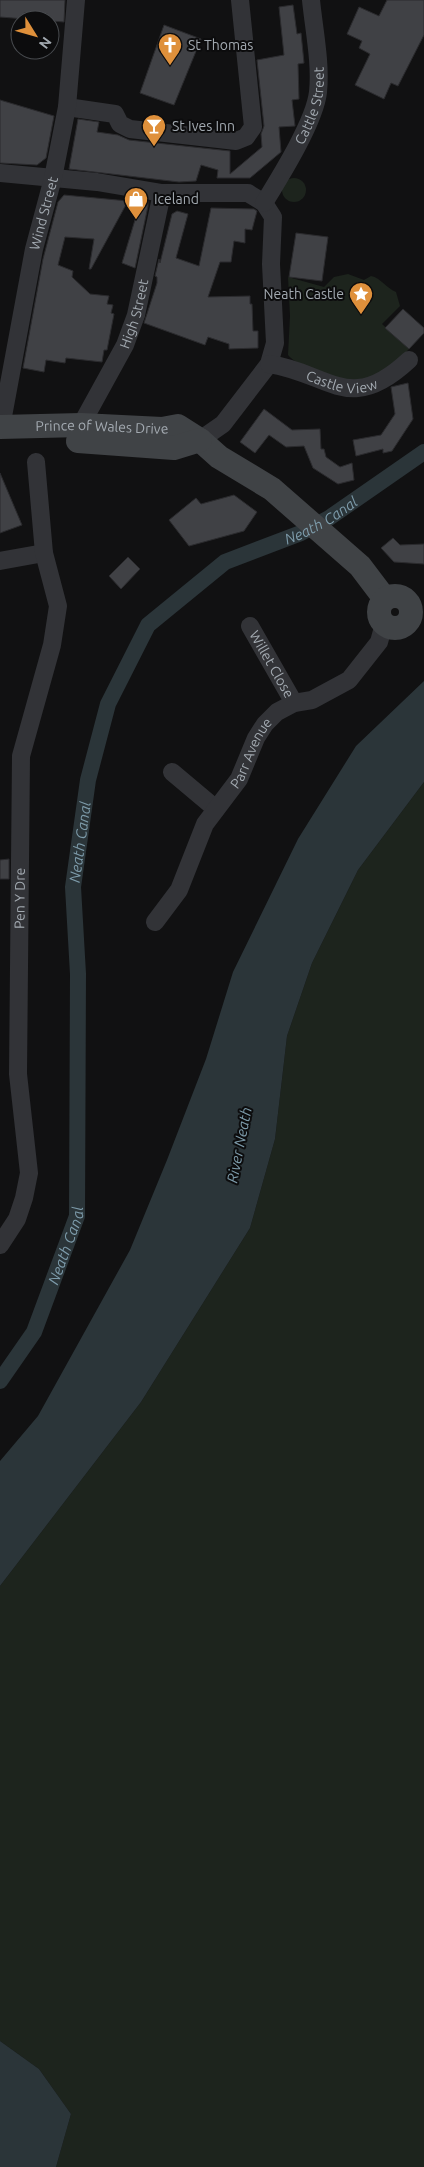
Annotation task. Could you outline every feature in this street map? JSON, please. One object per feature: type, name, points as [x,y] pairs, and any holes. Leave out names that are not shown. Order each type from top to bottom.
[{"type":"main road","name":"Prince of Wales Drive","points":[[0,433],[81,425],[162,429],[178,426],[200,440],[219,457],[272,489],[344,554],[360,566],[385,599]]},
{"type":"main road","name":"Prince of Wales Drive","points":[[0,433],[174,448],[200,440]]},
{"type":"main road","points":[[399,596],[416,599],[411,617],[404,626],[394,628],[384,624],[378,614],[381,603],[385,599],[399,596]]},
{"type":"street","name":"Wind Street","points":[[0,433],[34,249],[53,178],[67,107],[76,0]]},
{"type":"street","points":[[67,107],[115,114],[120,124],[130,129],[236,141],[246,137],[253,127],[240,0]]},
{"type":"street","name":"Cattle Street","points":[[264,203],[288,164],[311,117],[318,94],[319,76],[311,0]]},
{"type":"street","points":[[0,174],[97,182],[162,193],[248,193],[264,203],[273,217],[271,264],[275,343],[269,364],[224,424],[200,440]]},
{"type":"street","name":"High Street","points":[[81,425],[125,345],[136,315],[162,193]]},
{"type":"street","name":"Castle View","points":[[269,364],[285,367],[343,388],[360,388],[394,373],[409,360]]},
{"type":"street","name":"Pen Y Dre","points":[[0,1245],[17,1219],[29,1173],[18,1074],[21,756],[52,645],[58,606],[44,553],[36,462]]},
{"type":"street","points":[[0,561],[44,553]]},
{"type":"street","name":"Parr Avenue","points":[[155,922],[179,890],[205,824],[239,779],[256,738],[265,724],[277,712],[294,703],[312,700],[349,680],[379,642],[384,624]]},
{"type":"street","name":"Willet Close","points":[[250,626],[294,703]]},
{"type":"street","points":[[172,772],[216,809]]},
{"type":"shaded area","points":[[294,178],[299,179],[305,185],[305,195],[299,201],[294,202],[289,201],[283,195],[282,190],[283,185],[289,179]]},
{"type":"shaded area","points":[[348,274],[364,280],[371,276],[375,277],[396,292],[400,306],[382,324],[409,349],[385,371],[360,382],[338,379],[314,371],[303,366],[288,355],[290,316],[288,277],[324,287],[334,277]]},
{"type":"shaded area","points":[[424,782],[424,2167],[56,2167],[71,2114],[39,2069],[0,2041],[0,1586],[141,1402],[250,1228],[275,1139],[287,1036],[312,963],[358,870]]},
{"type":"water","name":"River Neath","points":[[424,681],[424,782],[358,870],[312,963],[287,1036],[275,1139],[250,1228],[141,1402],[0,1586],[0,1461],[38,1416],[130,1250],[206,1059],[233,972],[298,839],[356,746]]},
{"type":"water","points":[[0,2041],[39,2069],[71,2114],[56,2167],[0,2167]]},
{"type":"building","points":[[0,0],[65,0],[64,22],[60,22],[60,10],[10,10],[10,18],[0,17]]},
{"type":"building","points":[[387,0],[424,0],[424,35],[398,86],[391,83],[384,99],[355,85],[370,54],[359,48],[362,41],[347,34],[359,7],[379,16]]},
{"type":"building","points":[[293,5],[297,34],[301,33],[304,63],[298,64],[299,99],[292,100],[295,126],[279,127],[281,152],[250,178],[217,178],[218,170],[201,165],[196,181],[179,182],[69,169],[78,119],[99,122],[97,132],[118,135],[129,140],[230,151],[230,174],[262,147],[261,134],[264,126],[257,60],[284,55],[279,7]]},
{"type":"building","name":"St Thomas","points":[[164,25],[201,39],[174,105],[140,93]]},
{"type":"building","points":[[0,100],[54,116],[46,158],[37,165],[0,163]]},
{"type":"building","points":[[64,195],[128,201],[91,269],[89,269],[94,239],[65,237],[58,265],[73,271],[72,277],[90,294],[109,296],[107,304],[113,305],[111,313],[114,314],[107,350],[104,350],[102,362],[66,358],[65,363],[46,360],[44,372],[23,368],[43,259],[58,202]]},
{"type":"building","points":[[141,200],[148,201],[148,206],[135,268],[122,263]]},
{"type":"building","points":[[211,208],[254,209],[257,211],[252,230],[245,229],[245,243],[234,241],[231,262],[220,262],[208,297],[250,296],[253,331],[258,331],[258,348],[229,349],[229,344],[208,337],[205,345],[144,323],[157,283],[157,277],[155,276],[172,214],[177,211],[188,214],[176,258],[199,266]]},
{"type":"building","points":[[296,233],[328,237],[322,281],[289,277]]},
{"type":"building","points":[[403,309],[424,328],[424,333],[409,349],[385,328]]},
{"type":"building","points":[[408,383],[413,419],[392,451],[383,453],[383,449],[356,456],[353,440],[381,435],[395,414],[391,387]]},
{"type":"building","points":[[264,409],[292,430],[320,429],[321,449],[324,449],[326,457],[340,467],[352,463],[354,480],[338,484],[313,468],[304,446],[286,447],[269,435],[255,453],[240,442]]},
{"type":"building","points":[[0,473],[22,525],[0,533]]},
{"type":"building","points":[[234,495],[257,512],[244,531],[189,546],[169,520],[196,498],[201,504]]},
{"type":"building","points":[[393,538],[400,545],[424,544],[424,564],[394,562],[381,548]]},
{"type":"building","points":[[128,557],[140,569],[121,589],[109,576]]},
{"type":"building","points":[[9,859],[9,879],[0,879],[0,860]]},
{"type":"waterway","name":"Neath Canal","points":[[0,1381],[34,1332],[77,1216],[78,974],[73,887],[88,780],[108,704],[148,625],[225,562],[301,533],[329,518],[424,452]]},
{"type":"place","name":"St Thomas","points":[[170,66]]},
{"type":"place","name":"St Ives Inn","points":[[154,147]]},
{"type":"place","name":"Iceland","points":[[136,220]]},
{"type":"place","name":"Neath Castle","points":[[361,315]]}]
